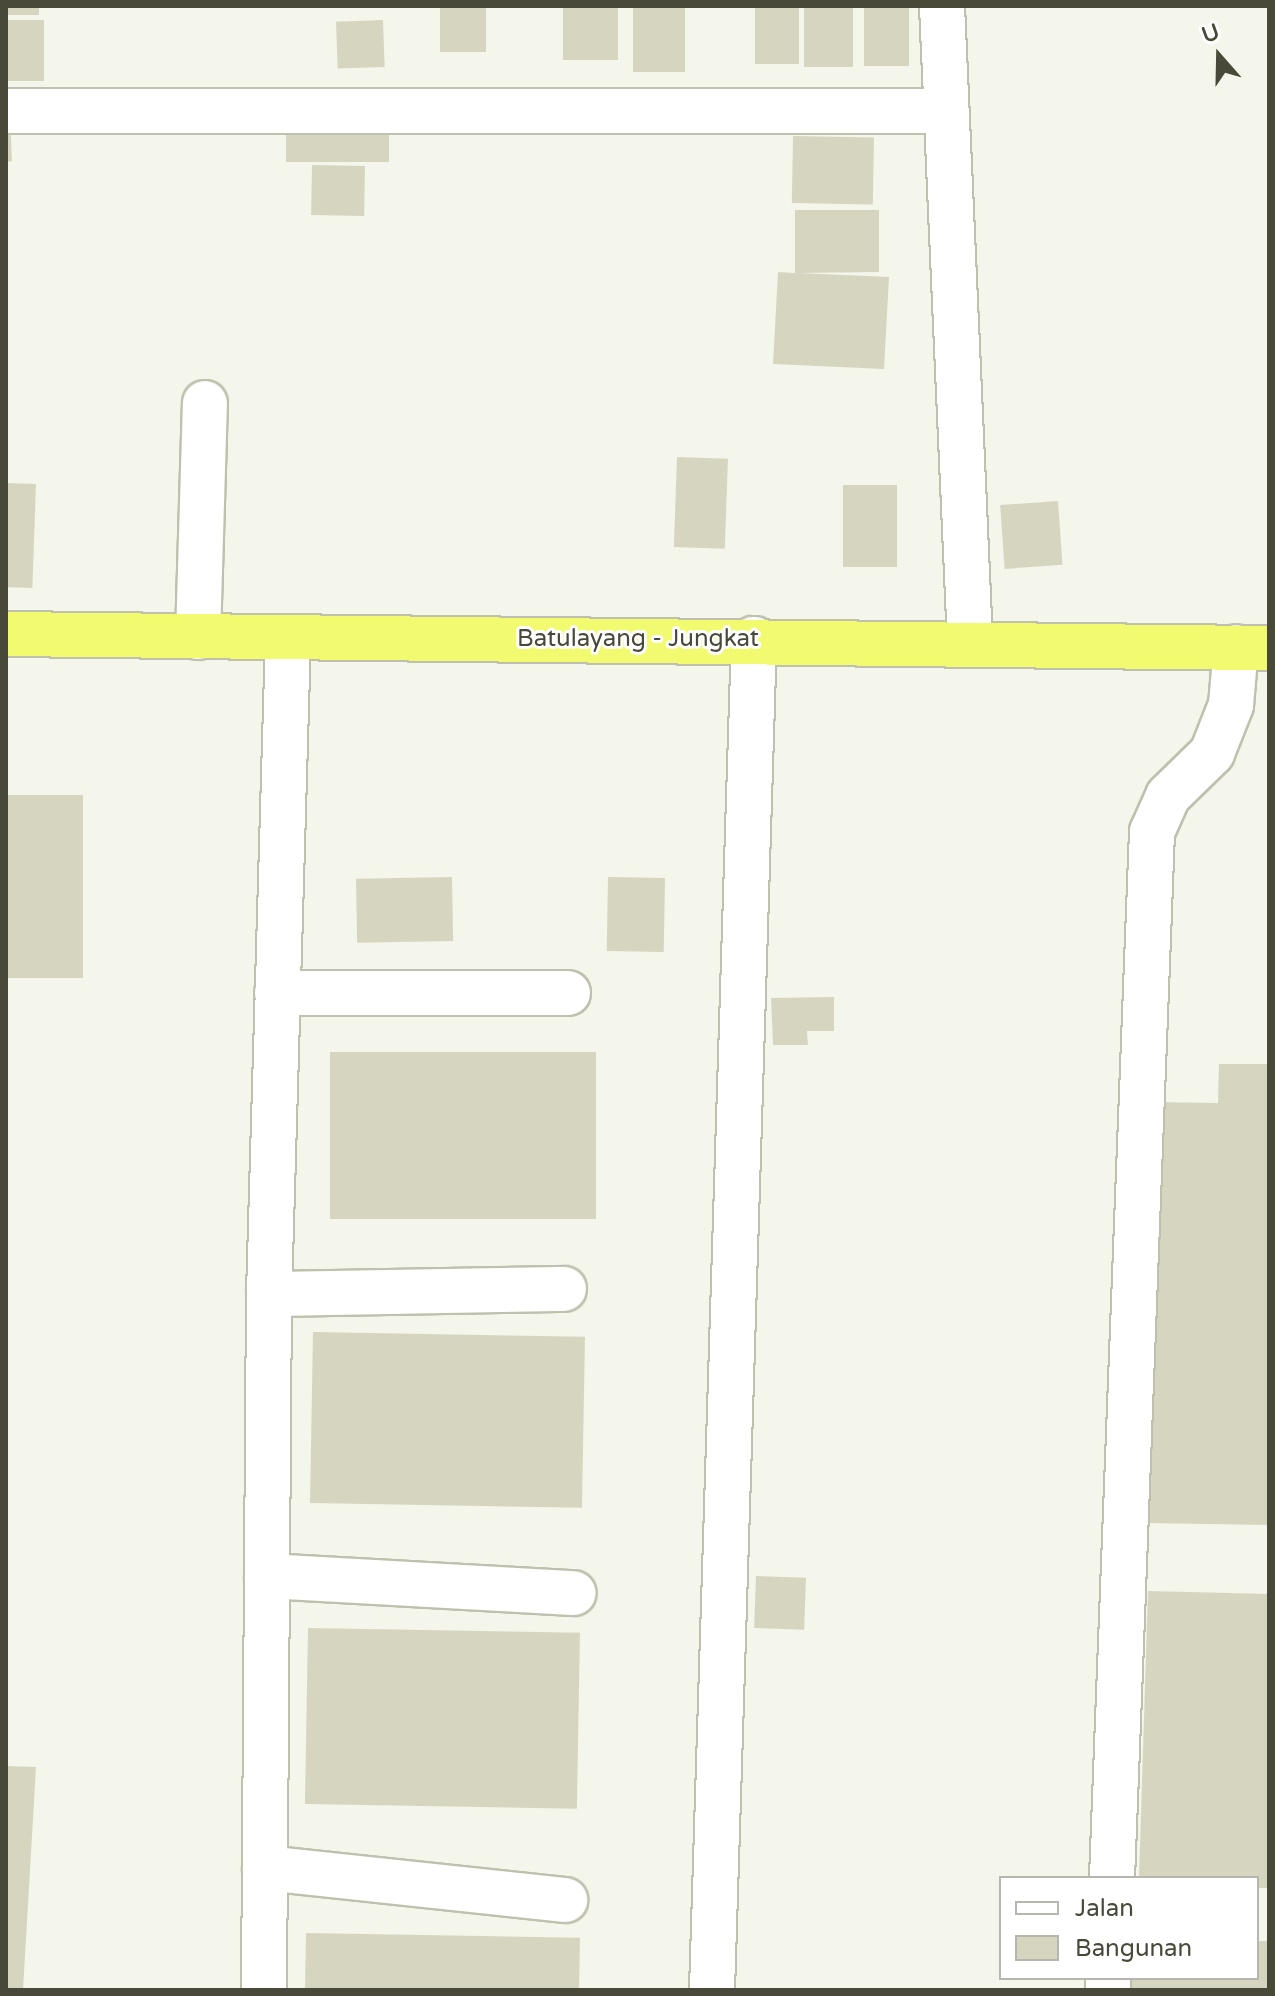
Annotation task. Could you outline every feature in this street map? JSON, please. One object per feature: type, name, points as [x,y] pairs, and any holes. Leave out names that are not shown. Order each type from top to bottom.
[{"type":"highway","name":"Batulayang - Jungkat","points":[[6,634],[754,639],[1252,648]]},
{"type":"street","points":[[942,6],[970,642]]},
{"type":"street","points":[[6,111],[945,111]]},
{"type":"street","points":[[198,637],[205,403]]},
{"type":"street","points":[[264,1990],[269,1294],[288,638]]},
{"type":"street","points":[[712,1990],[754,639]]},
{"type":"street","points":[[1112,1876],[1152,832],[1168,796],[1212,753],[1252,648]]},
{"type":"street","points":[[277,993],[568,993]]},
{"type":"street","points":[[269,1294],[564,1289]]},
{"type":"street","points":[[267,1576],[574,1593]]},
{"type":"street","points":[[265,1868],[565,1900]]},
{"type":"building","points":[[6,6],[39,6],[39,15],[6,15]]},
{"type":"building","points":[[440,6],[486,6],[486,52],[440,52]]},
{"type":"building","points":[[563,6],[618,6],[618,60],[563,60]]},
{"type":"building","points":[[633,6],[685,6],[685,72],[633,72]]},
{"type":"building","points":[[755,6],[799,6],[799,64],[755,64]]},
{"type":"building","points":[[804,6],[853,6],[853,67],[804,67]]},
{"type":"building","points":[[864,6],[909,6],[909,66],[864,66]]},
{"type":"building","points":[[6,20],[44,20],[44,81],[6,81]]},
{"type":"building","points":[[383,20],[385,67],[338,69],[336,22]]},
{"type":"building","points":[[286,113],[389,113],[389,162],[286,162]]},
{"type":"building","points":[[6,116],[10,116],[12,161],[6,162]]},
{"type":"building","points":[[793,136],[874,137],[873,204],[792,203]]},
{"type":"building","points":[[312,165],[365,166],[364,216],[311,215]]},
{"type":"building","points":[[795,210],[879,210],[879,272],[799,273],[889,277],[884,369],[773,364],[778,272],[795,273]]},
{"type":"building","points":[[677,457],[728,459],[725,549],[674,547]]},
{"type":"building","points":[[6,483],[36,484],[32,588],[6,587]]},
{"type":"building","points":[[843,485],[897,485],[897,567],[843,567]]},
{"type":"building","points":[[1058,501],[1062,565],[1005,569],[1000,505]]},
{"type":"building","points":[[6,795],[83,795],[83,978],[6,978]]},
{"type":"building","points":[[452,877],[453,941],[357,943],[356,879]]},
{"type":"building","points":[[608,877],[665,878],[664,952],[607,951]]},
{"type":"building","points":[[834,997],[834,1031],[807,1031],[808,1045],[773,1045],[771,998]]},
{"type":"building","points":[[330,1052],[596,1052],[596,1219],[330,1219]]},
{"type":"building","points":[[1219,1064],[1269,1064],[1269,1525],[1145,1523],[1153,1102],[1218,1103]]},
{"type":"building","points":[[313,1332],[585,1337],[582,1508],[310,1503]]},
{"type":"building","points":[[756,1576],[806,1578],[804,1630],[754,1628]]},
{"type":"building","points":[[1148,1591],[1269,1594],[1269,1888],[1259,1888],[1259,1876],[1139,1876]]},
{"type":"building","points":[[308,1628],[580,1633],[577,1809],[305,1804]]},
{"type":"building","points":[[6,1766],[36,1767],[23,1990],[6,1990]]},
{"type":"building","points":[[306,1933],[580,1938],[579,1990],[305,1990]]},
{"type":"building","points":[[1259,1941],[1269,1941],[1269,1990],[1129,1990],[1130,1980],[1259,1980]]}]
